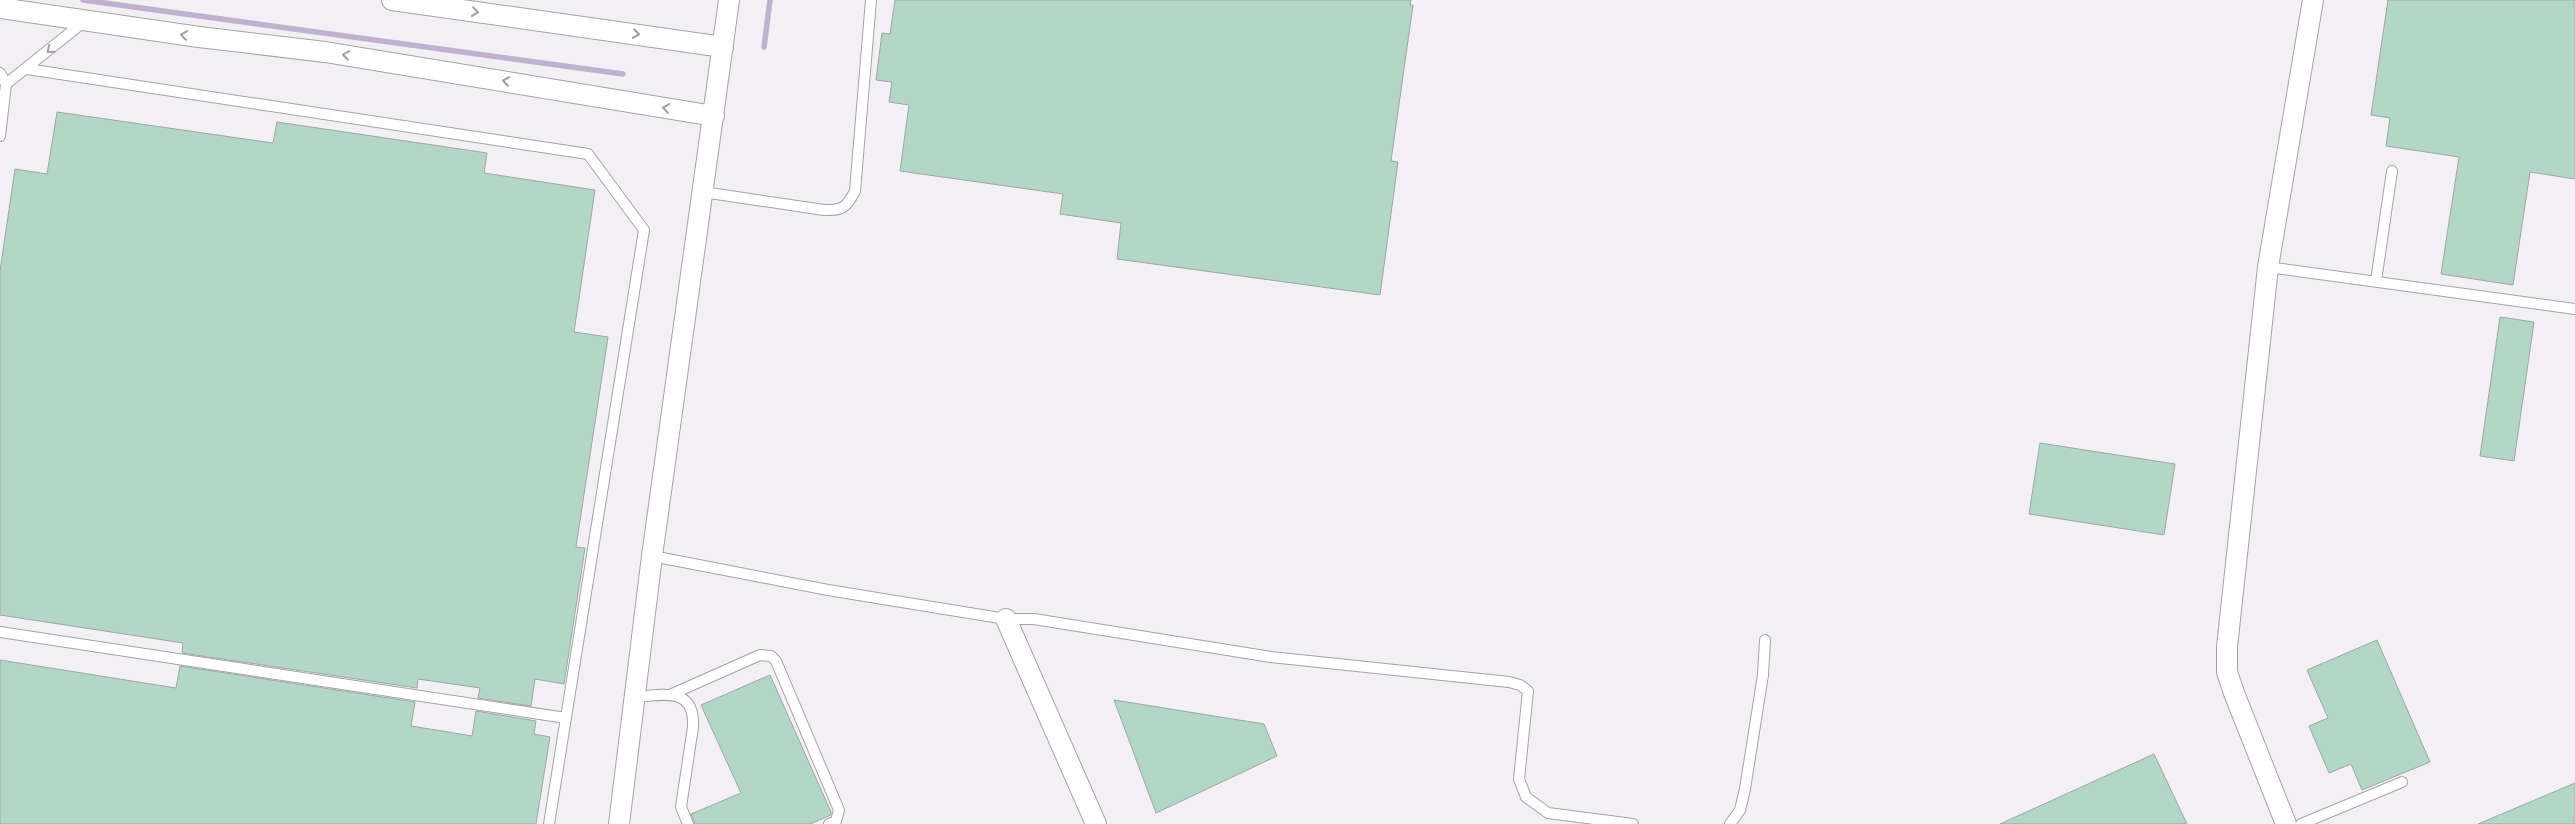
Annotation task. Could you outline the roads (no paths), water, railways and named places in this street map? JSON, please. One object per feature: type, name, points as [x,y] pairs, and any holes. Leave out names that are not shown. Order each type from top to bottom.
[{"type":"street","points":[[392,0],[723,47]]},
{"type":"street","points":[[619,824],[652,556],[730,0]]},
{"type":"street","points":[[2286,824],[2227,672],[2228,621],[2268,268],[2313,0]]},
{"type":"street","points":[[0,8],[87,19],[199,37],[325,52],[714,116]]},
{"type":"street","points":[[1006,619],[1096,824]]},
{"type":"lane","points":[[703,192],[824,210],[839,210],[848,204],[855,191],[871,0]]},
{"type":"lane","points":[[6,84],[87,19]]},
{"type":"lane","points":[[27,69],[588,154],[644,230],[549,824]]},
{"type":"lane","points":[[0,73],[6,84],[0,136]]},
{"type":"lane","points":[[2376,281],[2392,171]]},
{"type":"lane","points":[[2268,268],[2575,309]]},
{"type":"lane","points":[[652,556],[828,590],[1006,619],[1034,619],[1271,657],[1520,685],[1528,691],[1519,779],[1526,797],[1548,813],[1633,824]]},
{"type":"lane","points":[[0,632],[566,718]]},
{"type":"lane","points":[[1730,824],[1740,810],[1745,789],[1763,675],[1765,640]]},
{"type":"lane","points":[[635,697],[672,694],[760,655],[771,656],[776,661],[839,810],[836,821],[829,824]]},
{"type":"lane","points":[[672,694],[682,697],[689,705],[694,717],[681,807],[688,824]]},
{"type":"lane","points":[[2301,824],[2402,782]]},
{"type":"waterway","points":[[83,0],[623,74]]},
{"type":"waterway","points":[[764,47],[770,0]]}]
